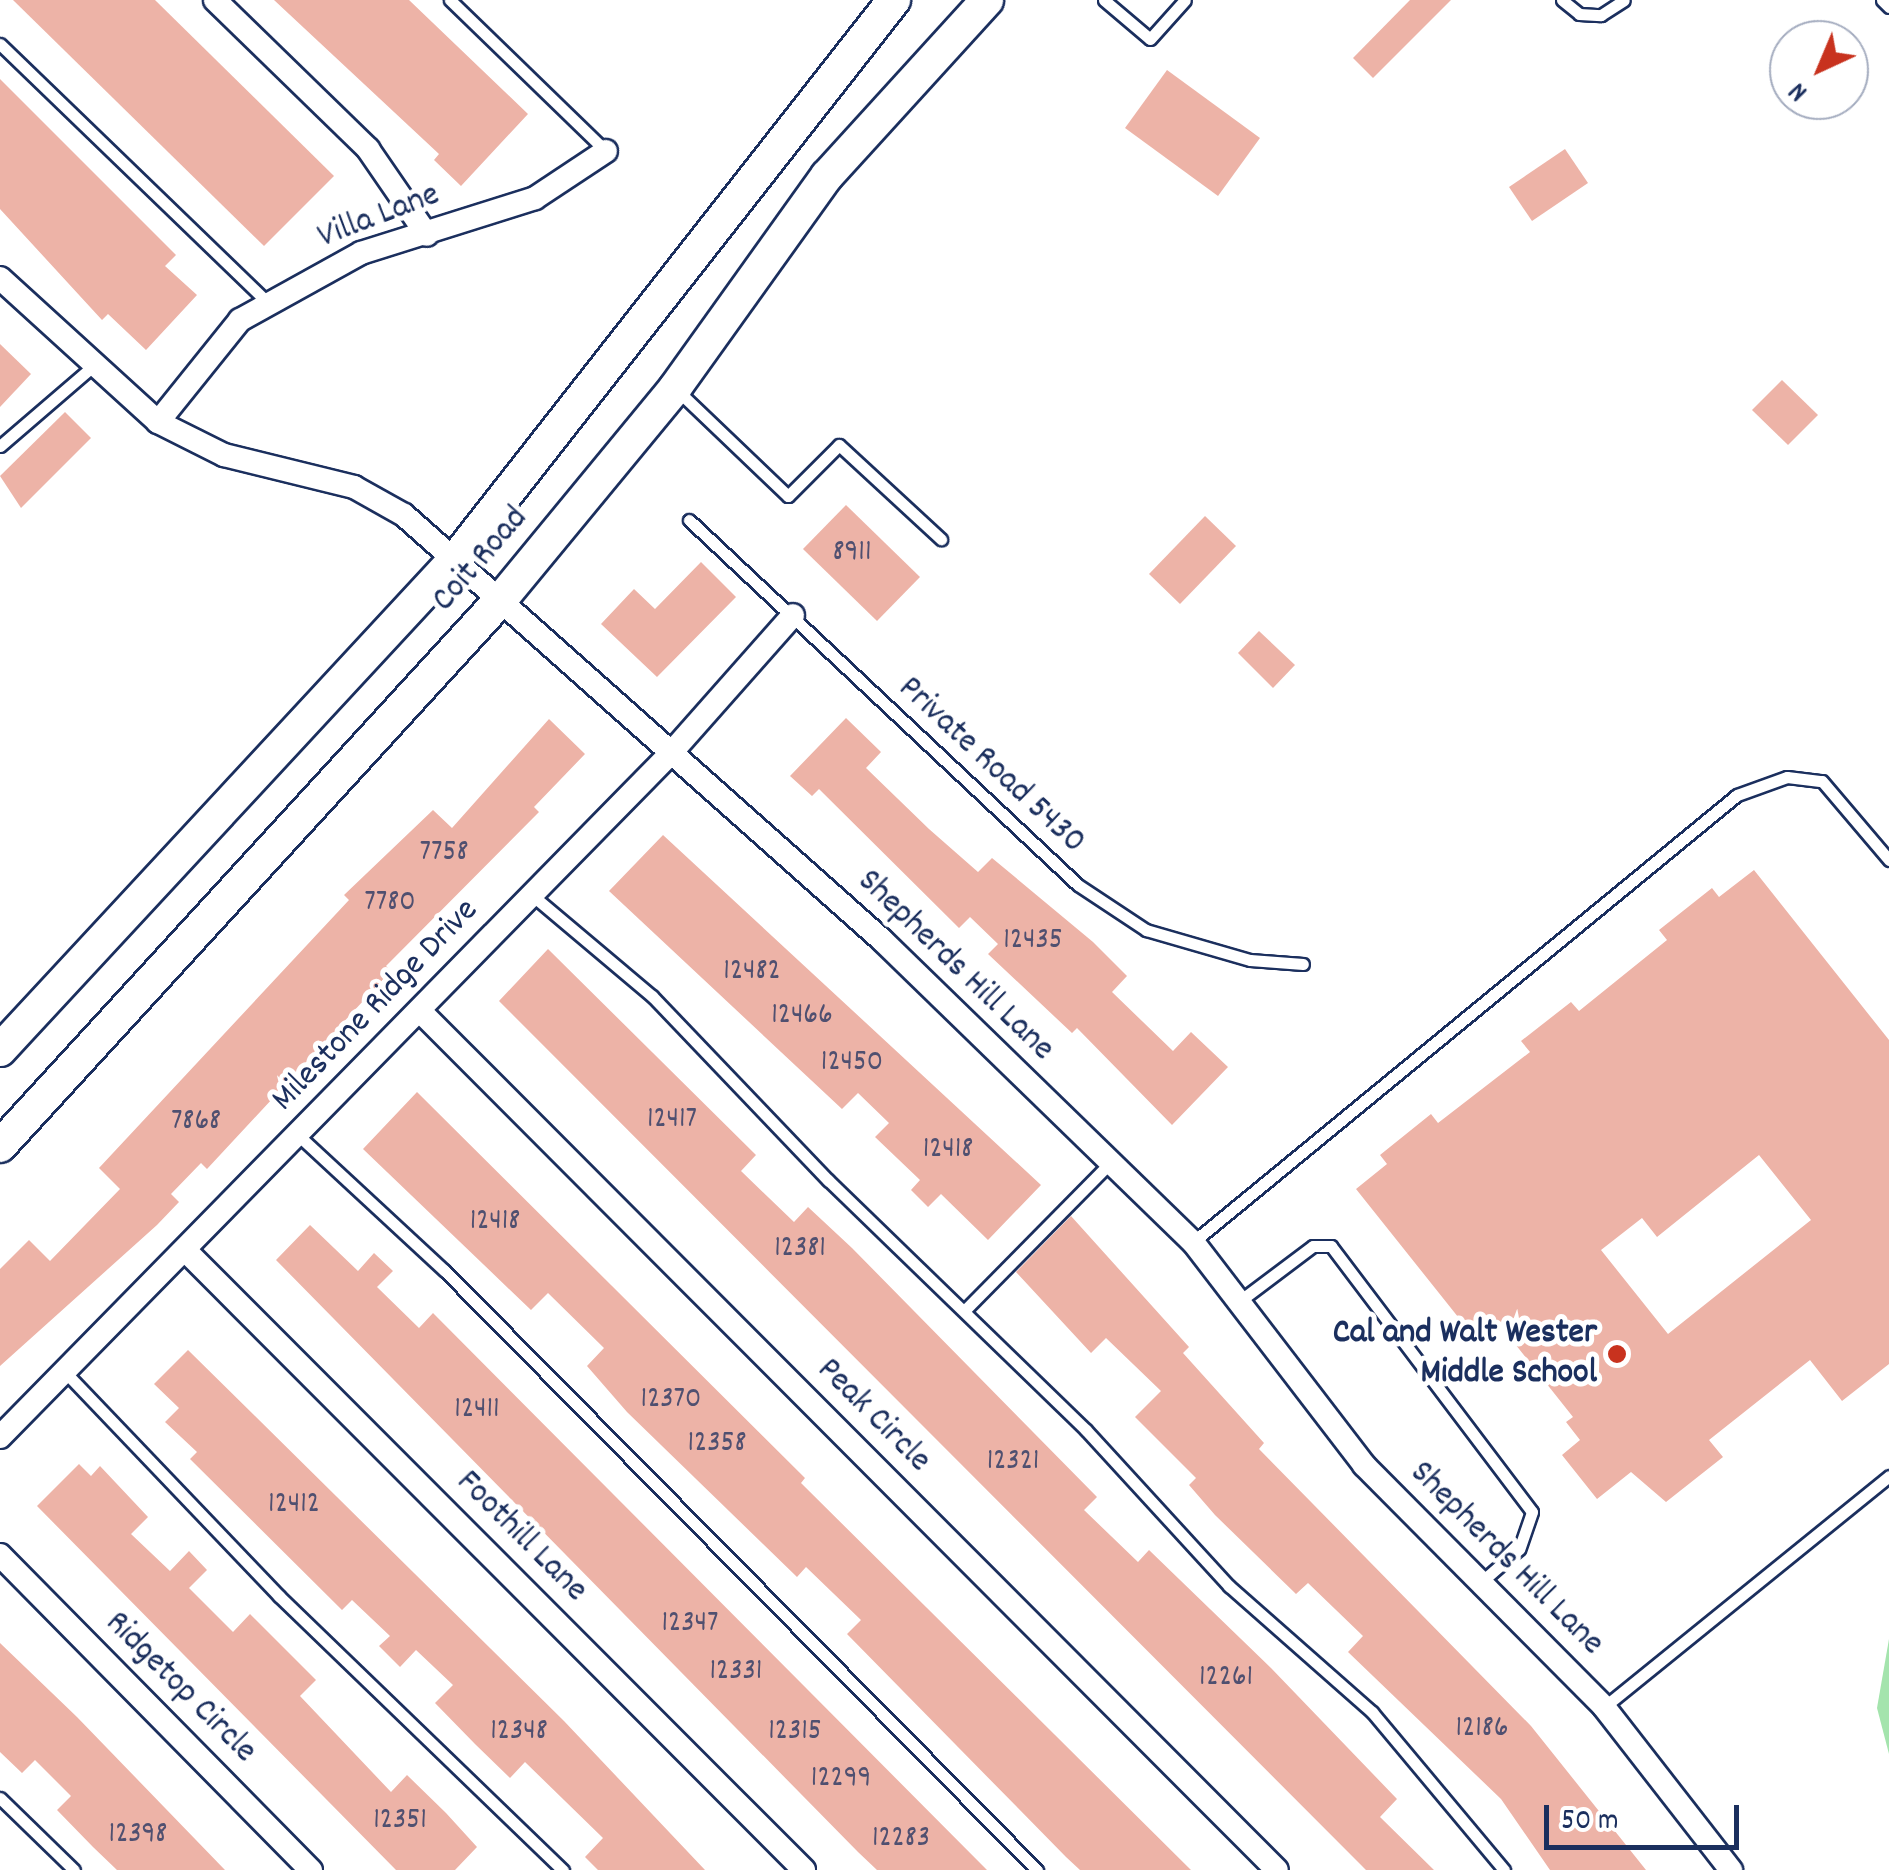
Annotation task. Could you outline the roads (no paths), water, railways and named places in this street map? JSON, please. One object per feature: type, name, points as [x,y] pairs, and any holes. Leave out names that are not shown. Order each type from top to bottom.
[{"type":"main road","name":"Coit Road","points":[[0,1050],[458,556],[894,0]]},
{"type":"main road","name":"Coit Road","points":[[0,1146],[503,597],[675,388],[826,176],[987,0]]},
{"type":"street","points":[[214,0],[368,149],[427,235]]},
{"type":"street","name":"Villa Lane","points":[[158,422],[240,320],[361,254],[535,198],[606,151]]},
{"type":"street","name":"Shepherds Hill Lane","points":[[0,278],[92,367],[158,422],[224,456],[354,487],[404,515],[458,556],[671,753],[882,940],[1193,1242],[1364,1465],[1604,1707],[1731,1870]]},
{"type":"street","name":"Milestone Ridge Drive","points":[[0,1437],[188,1253],[671,753],[793,615]]},
{"type":"street","name":"Peak Circle","points":[[420,1011],[1277,1870]]},
{"type":"street","name":"Foothill Lane","points":[[188,1253],[804,1870]]},
{"type":"street","name":"Ridgetop Circle","points":[[0,1556],[311,1870]]},
{"type":"lane","points":[[450,0],[606,151]]},
{"type":"lane","points":[[1104,0],[1150,39],[1185,0]]},
{"type":"lane","points":[[1562,0],[1579,14],[1600,14],[1624,0]]},
{"type":"lane","points":[[1882,0],[1889,7]]},
{"type":"lane","points":[[0,44],[268,304]]},
{"type":"lane","points":[[0,446],[92,367]]},
{"type":"lane","points":[[675,388],[788,496],[838,445],[941,539]]},
{"type":"lane","name":"Private Road 5430","points":[[690,520],[1050,862],[1108,906],[1190,944],[1304,964]]},
{"type":"lane","points":[[1193,1242],[1737,794],[1787,777],[1822,781],[1889,860]]},
{"type":"lane","points":[[532,895],[652,996],[965,1310],[1230,1586],[1372,1712],[1504,1870]]},
{"type":"lane","points":[[298,1136],[444,1270],[1037,1870]]},
{"type":"lane","points":[[965,1310],[1110,1163]]},
{"type":"lane","points":[[1236,1303],[1314,1246],[1331,1246],[1532,1512],[1519,1548],[1480,1582]]},
{"type":"lane","points":[[65,1372],[279,1596],[562,1870]]},
{"type":"lane","points":[[1604,1707],[1889,1476]]},
{"type":"lane","points":[[0,1798],[74,1870]]},
{"type":"place","name":"Cal and Walt Wester Middle School","points":[[1617,1354]]}]
